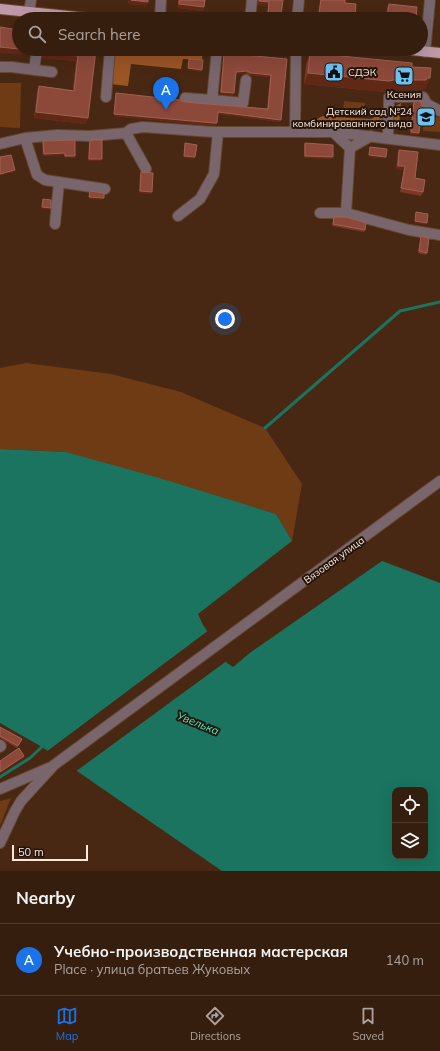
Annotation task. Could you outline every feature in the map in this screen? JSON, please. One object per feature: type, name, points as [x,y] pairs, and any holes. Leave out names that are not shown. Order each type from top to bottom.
[{"type":"main road","points":[[0,9],[29,12]]},
{"type":"main road","points":[[428,52],[440,53]]},
{"type":"street","points":[[29,12],[30,0]]},
{"type":"street","points":[[160,12],[161,0]]},
{"type":"street","points":[[251,12],[252,0]]},
{"type":"street","points":[[298,12],[299,0]]},
{"type":"street","points":[[428,26],[430,0]]},
{"type":"street","points":[[34,70],[36,56]]},
{"type":"street","points":[[106,98],[109,56]]},
{"type":"street","points":[[212,100],[216,56]]},
{"type":"street","points":[[294,132],[296,56]]},
{"type":"street","points":[[0,68],[11,67],[52,72]]},
{"type":"street","points":[[185,98],[243,103],[246,80]]},
{"type":"street","points":[[388,138],[389,97],[423,97],[427,104],[440,111]]},
{"type":"street","points":[[0,144],[25,138],[57,135],[90,136],[126,133],[131,129],[143,127],[218,132],[333,132],[440,145]]},
{"type":"street","points":[[178,216],[200,199],[214,174],[218,132]]},
{"type":"street","points":[[333,132],[350,148]]},
{"type":"street","points":[[126,133],[146,169]]},
{"type":"street","points":[[350,148],[370,136]]},
{"type":"street","points":[[25,138],[37,174],[45,180],[105,189]]},
{"type":"street","points":[[346,213],[350,148]]},
{"type":"street","points":[[55,224],[59,182]]},
{"type":"street","points":[[320,212],[346,213],[409,230],[440,235]]},
{"type":"street","name":"Вязовая улица","points":[[54,765],[440,481]]},
{"type":"street","points":[[0,789],[54,765]]},
{"type":"street","points":[[0,843],[21,801],[54,765]]},
{"type":"shaded area","points":[[112,56],[202,56],[202,60],[183,59],[181,69],[131,64],[128,86],[110,84]]},
{"type":"shaded area","points":[[0,83],[21,83],[20,128],[0,127]]},
{"type":"shaded area","points":[[344,101],[365,103],[364,114],[343,111]]},
{"type":"shaded area","points":[[401,103],[399,128],[313,123],[324,116],[371,119]]},
{"type":"shaded area","points":[[424,116],[440,117],[440,132],[423,131]]},
{"type":"shaded area","points":[[26,363],[111,374],[181,392],[265,428],[302,484],[292,541],[276,514],[66,452],[0,449],[0,368]]},
{"type":"shaded area","points":[[11,798],[0,826],[0,801]]},
{"type":"water","name":"Увелька","points":[[0,449],[66,452],[156,477],[276,514],[292,541],[198,614],[227,663],[233,667],[251,652],[382,561],[440,583],[440,871],[222,871],[42,747],[0,723]]},
{"type":"pier","points":[[209,630],[228,660],[75,772],[46,752]]},
{"type":"building","points":[[131,0],[148,0],[148,2]]},
{"type":"building","points":[[180,0],[205,0],[204,7],[179,4]]},
{"type":"building","points":[[283,0],[281,12],[268,12],[269,2],[259,1]]},
{"type":"building","points":[[321,0],[345,0],[345,3],[356,4],[355,12],[319,12]]},
{"type":"building","points":[[389,4],[417,7],[417,12],[388,12]]},
{"type":"building","points":[[0,27],[12,29],[12,48],[0,47]]},
{"type":"building","points":[[78,56],[95,56],[88,118],[36,112],[39,86],[74,91]]},
{"type":"building","points":[[224,56],[256,56],[287,59],[281,120],[218,112],[217,123],[114,114],[116,93],[180,100],[185,102],[268,109],[271,75],[251,73],[247,71],[236,72],[234,93],[221,92]]},
{"type":"building","points":[[310,56],[341,56],[412,63],[412,67],[431,68],[430,78],[427,78],[426,80],[389,81],[308,73]]},
{"type":"building","points":[[189,59],[203,60],[202,70],[188,68]]},
{"type":"building","points":[[414,101],[420,101],[422,105],[419,133],[411,132]]},
{"type":"building","points":[[75,140],[75,156],[65,156],[65,153],[44,154],[43,141]]},
{"type":"building","points":[[90,140],[102,140],[102,159],[89,159]]},
{"type":"building","points":[[185,143],[197,145],[195,157],[184,156]]},
{"type":"building","points":[[305,143],[333,145],[333,157],[305,156]]},
{"type":"building","points":[[370,147],[387,149],[386,157],[369,155]]},
{"type":"building","points":[[399,150],[418,152],[415,178],[425,180],[423,192],[401,188],[405,166],[398,166]]},
{"type":"building","points":[[11,155],[15,170],[0,174],[0,157]]},
{"type":"building","points":[[141,172],[153,173],[152,192],[140,191]]},
{"type":"building","points":[[90,191],[104,193],[104,198],[89,197]]},
{"type":"building","points":[[43,199],[51,200],[51,208],[42,207]]},
{"type":"building","points":[[416,212],[428,214],[427,223],[415,221]]},
{"type":"building","points":[[334,217],[346,217],[366,223],[365,230],[333,224]]},
{"type":"building","points":[[421,236],[429,238],[427,253],[419,251]]},
{"type":"building","points":[[0,727],[22,739],[18,746],[0,736]]},
{"type":"building","points":[[19,748],[24,756],[0,772],[0,761]]},
{"type":"waterway","points":[[265,428],[400,311],[440,302]]},
{"type":"waterway","points":[[0,777],[30,758],[45,744]]},
{"type":"place","name":"СДЭК","points":[[334,72]]},
{"type":"place","name":"Ксения","points":[[404,76]]},
{"type":"place","name":"Учебно-производственная мастерская","points":[[166,110]]},
{"type":"place","name":"Детский сад №24 комбинированного вида","points":[[426,117]]}]
